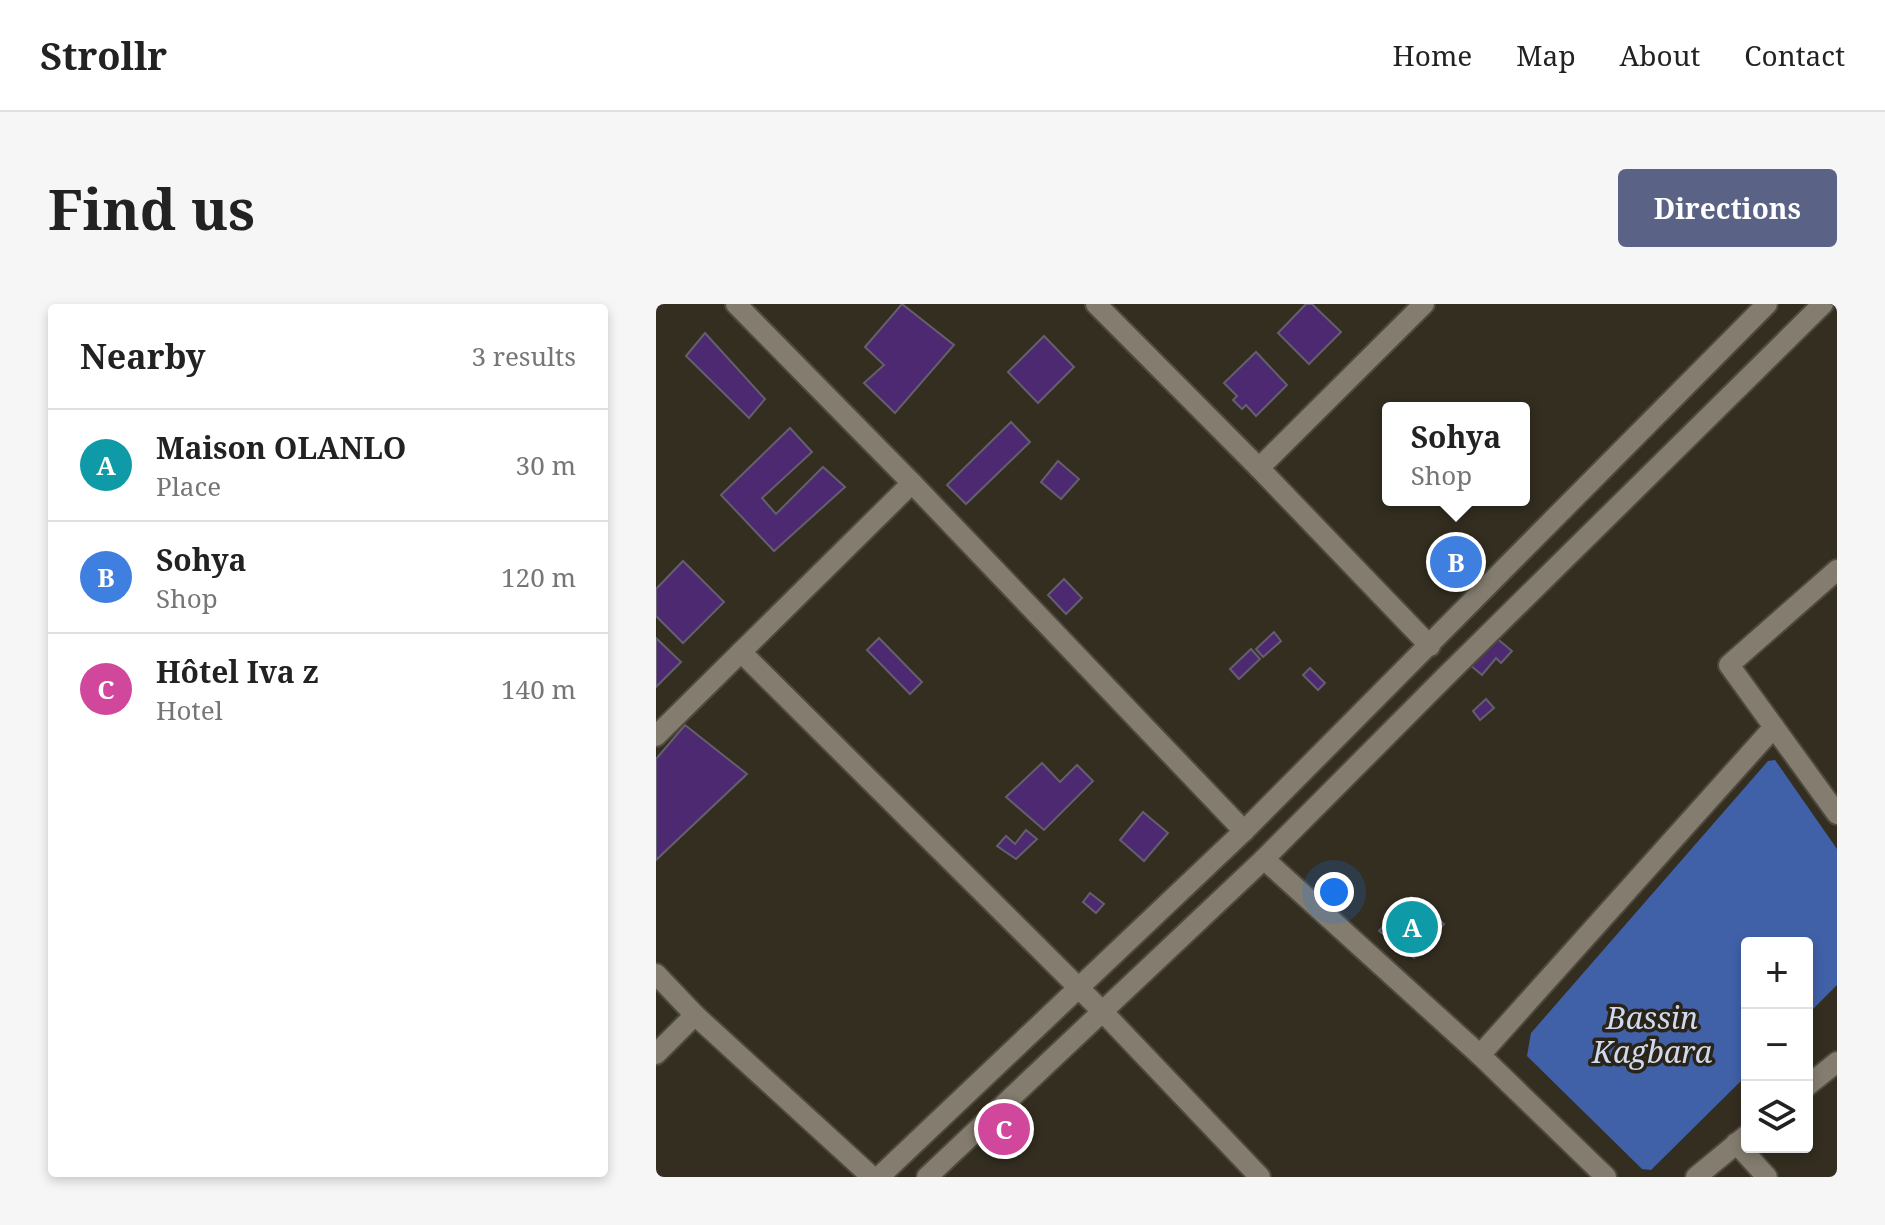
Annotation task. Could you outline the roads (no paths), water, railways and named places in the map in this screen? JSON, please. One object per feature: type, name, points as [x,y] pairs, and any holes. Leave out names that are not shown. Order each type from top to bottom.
[{"type":"street","points":[[736,304],[912,483],[1244,831]]},
{"type":"street","points":[[1096,304],[1430,646]]},
{"type":"street","points":[[1259,468],[1424,304]]},
{"type":"street","points":[[879,1177],[1244,831],[1767,304]]},
{"type":"street","points":[[927,1177],[1264,859],[1824,304],[1837,316]]},
{"type":"street","points":[[656,736],[912,483]]},
{"type":"street","points":[[1837,570],[1729,665],[1774,727],[1829,784],[1837,814]]},
{"type":"street","points":[[741,652],[1079,987],[1260,1177]]},
{"type":"street","points":[[1480,1055],[1774,727]]},
{"type":"street","points":[[1264,859],[1480,1055],[1606,1177]]},
{"type":"street","points":[[656,974],[695,1015],[872,1177]]},
{"type":"street","points":[[656,1054],[695,1015]]},
{"type":"street","points":[[1813,1081],[1837,1062]]},
{"type":"street","points":[[1696,1177],[1741,1140]]},
{"type":"street","points":[[1751,1153],[1767,1177]]},
{"type":"water","name":"Bassin Kagbara","points":[[1775,760],[1837,849],[1837,985],[1813,1009],[1813,937],[1741,937],[1741,1081],[1651,1170],[1642,1169],[1527,1056],[1531,1033],[1768,761]]},
{"type":"place","name":"Sohya","points":[[1456,562]]},
{"type":"place","name":"Maison OLANLO","points":[[1412,927]]},
{"type":"place","name":"Hôtel Iva z","points":[[1004,1129]]}]
